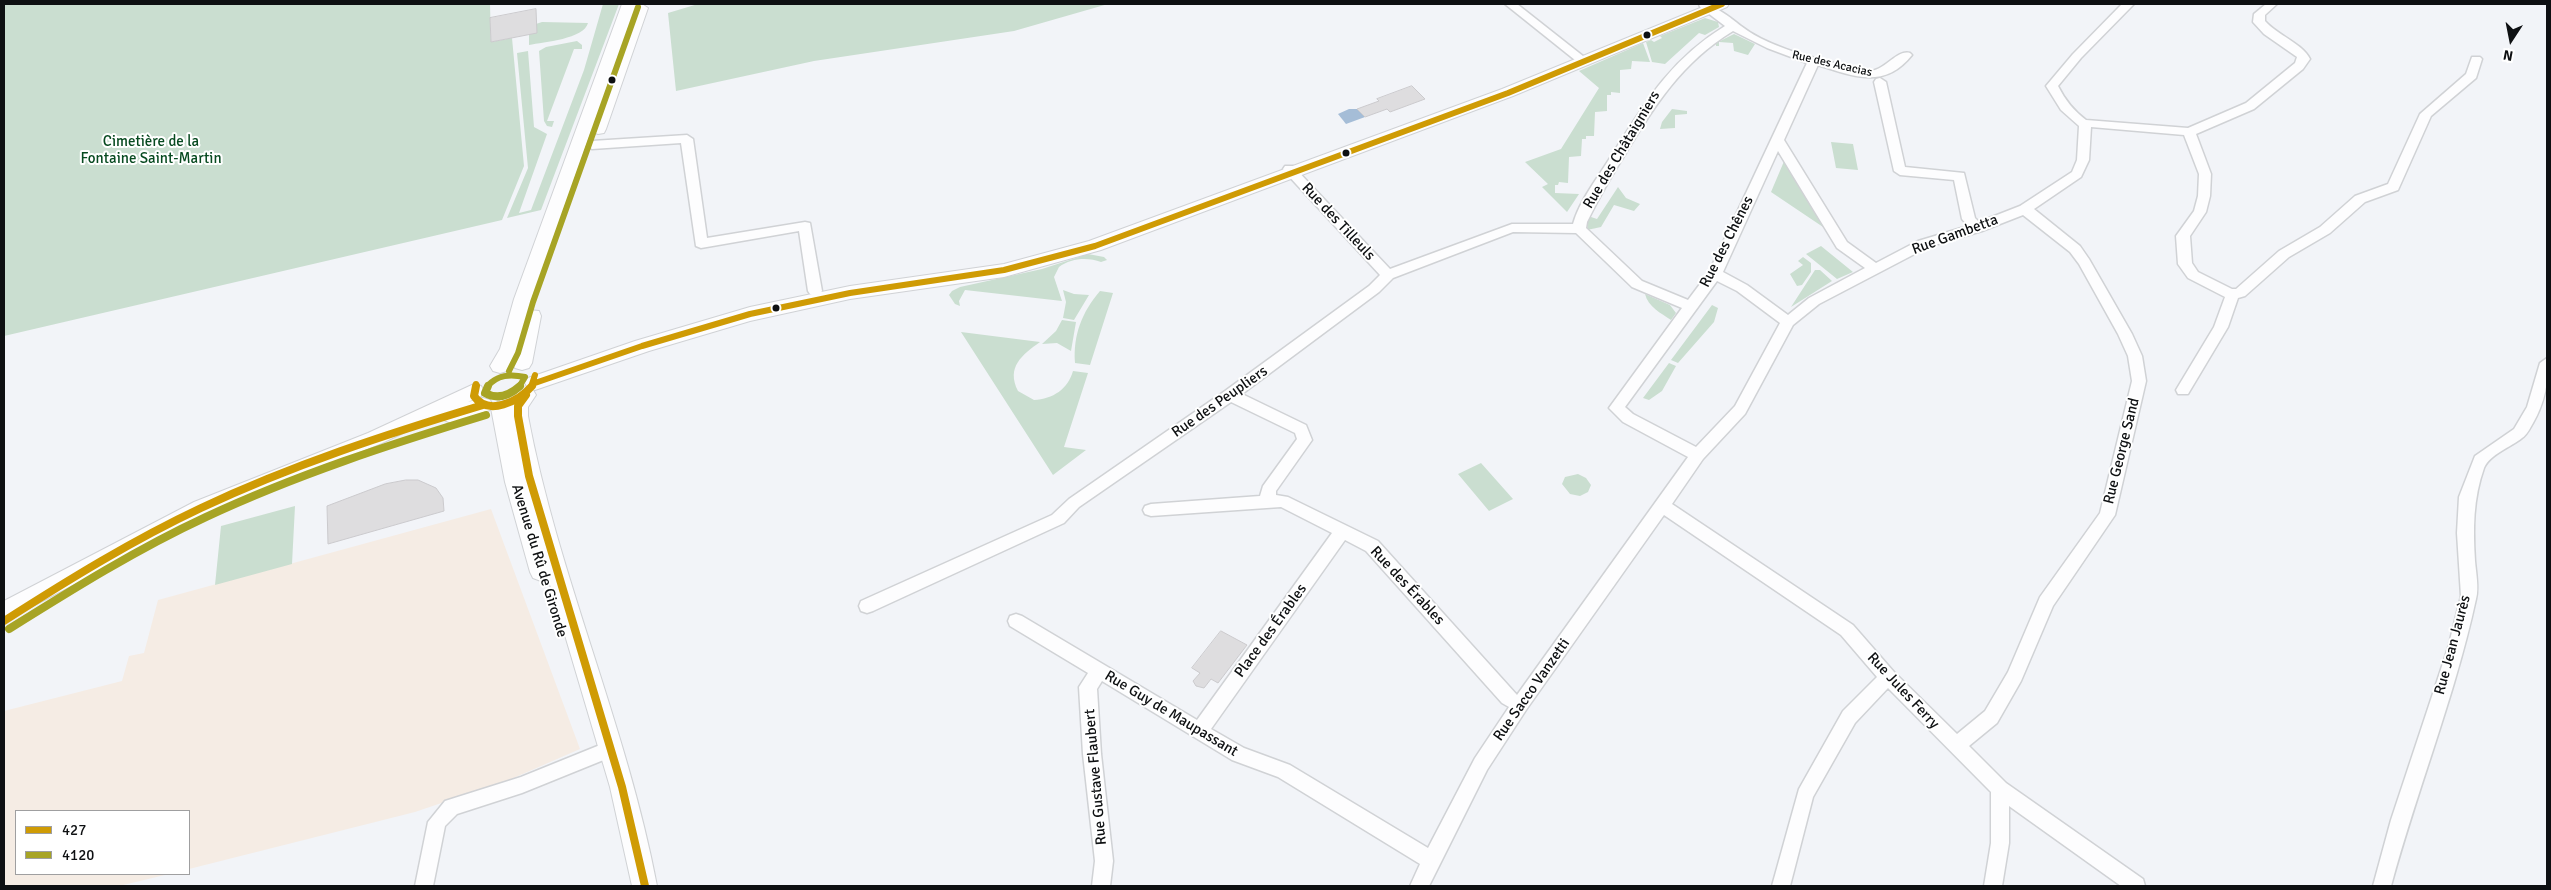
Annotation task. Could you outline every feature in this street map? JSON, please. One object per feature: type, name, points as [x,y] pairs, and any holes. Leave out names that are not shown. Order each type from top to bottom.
[{"type":"main road","points":[[598,110],[629,4]]},
{"type":"main road","points":[[486,401],[475,385],[484,374],[500,366],[509,348],[523,299],[598,110],[643,4]]},
{"type":"main road","points":[[4,612],[201,508],[281,474],[375,438],[486,401],[530,378],[687,322],[756,303],[815,291],[968,269],[1025,257],[1093,239],[1291,171],[1346,155],[1711,5]]},
{"type":"main road","name":"Avenue du Rû de Gironde","points":[[585,146],[532,314],[530,378],[518,406],[518,416],[529,476],[556,576],[622,787],[645,886]]},
{"type":"main road","points":[[500,366],[530,378],[757,311],[828,296],[969,277],[1061,256],[1095,246],[1291,171]]},
{"type":"main road","name":"Avenue du Rû de Gironde","points":[[486,401],[514,482],[600,754],[618,821],[632,886]]},
{"type":"main road","points":[[4,622],[87,568]]},
{"type":"street","points":[[1510,4],[1581,59]]},
{"type":"street","points":[[2128,4],[2077,56],[2052,86],[2059,100],[2077,120],[2085,125],[2090,123],[2189,132],[2250,106],[2304,60],[2302,55],[2268,32],[2259,22],[2260,14],[2272,4]]},
{"type":"street","name":"Rue des Acacias","points":[[1711,5],[1734,25],[1791,55],[1814,62],[1873,76],[1893,67],[1906,54]]},
{"type":"street","name":"Rue des Châtaigniers","points":[[1579,229],[1587,207],[1659,88],[1711,38],[1734,25]]},
{"type":"street","points":[[2189,132],[2204,174],[2204,196],[2200,212],[2183,236],[2184,264],[2193,275],[2222,292],[2232,294],[2245,290],[2284,254],[2325,230],[2360,199],[2393,187],[2426,114],[2472,75],[2476,59]]},
{"type":"street","name":"Rue des Chênes","points":[[1698,455],[1628,418],[1616,408],[1715,274],[1814,62]]},
{"type":"street","points":[[1880,82],[1900,171],[1960,176],[1969,219],[1977,228]]},
{"type":"street","name":"Rue Gambetta","points":[[1663,506],[1698,455],[1740,410],[1788,322],[1814,302],[1874,269],[1923,244],[1977,228],[2024,209],[2077,174],[2083,160],[2085,125]]},
{"type":"street","points":[[585,146],[687,139],[702,243],[805,226],[815,291]]},
{"type":"street","points":[[1778,140],[1819,204],[1842,245],[1874,269]]},
{"type":"street","name":"Rue des Tilleuls","points":[[1291,171],[1388,275]]},
{"type":"street","name":"Rue George Sand","points":[[1955,746],[1991,717],[2015,676],[2046,602],[2107,515],[2139,381],[2135,356],[2125,334],[2084,262],[2075,249],[2024,209]]},
{"type":"street","name":"Rue des Peupliers","points":[[868,606],[1058,519],[1074,503],[1230,395],[1374,289],[1388,275],[1512,228],[1579,229]]},
{"type":"street","points":[[1579,229],[1637,284],[1692,307]]},
{"type":"street","points":[[1715,274],[1742,288],[1788,322]]},
{"type":"street","points":[[2183,390],[2214,340],[2232,303],[2232,294]]},
{"type":"street","name":"Rue Jean Jaurès","points":[[2382,886],[2400,820],[2456,648],[2469,596],[2465,533],[2467,498],[2480,460],[2519,433],[2540,411],[2540,382],[2547,363]]},
{"type":"street","points":[[1230,395],[1300,428],[1305,440],[1268,490],[1268,500]]},
{"type":"street","name":"Rue des Érables","points":[[1151,510],[1282,500],[1344,530],[1372,546],[1508,698],[1520,705]]},
{"type":"street","name":"Rue Jules Ferry","points":[[1663,506],[1847,630],[1888,677],[2000,789],[2136,886]]},
{"type":"street","name":"Rue Sacco Vanzetti","points":[[1419,886],[1481,764],[1520,705],[1663,506]]},
{"type":"street","name":"Place des Érables","points":[[1199,732],[1344,530]]},
{"type":"street","name":"Rue Guy de Maupassant","points":[[1016,620],[1199,732],[1238,754],[1284,771],[1432,861]]},
{"type":"street","name":"Rue Gustave Flaubert","points":[[1100,672],[1088,687],[1092,754],[1104,861],[1101,886]]},
{"type":"street","points":[[1781,886],[1805,795],[1849,717],[1888,677]]},
{"type":"street","points":[[424,886],[436,822],[451,807],[522,785],[600,754]]},
{"type":"street","points":[[1993,886],[2000,843],[2000,789]]},
{"type":"shaded area","points":[[491,509],[580,749],[509,780],[415,812],[190,869],[190,810],[15,810],[15,875],[165,875],[119,886],[4,886],[4,711],[122,681],[129,656],[144,653],[158,600]]},
{"type":"green space","name":"Cimetière de la Fontaine Saint-Martin","points":[[4,4],[490,4],[491,42],[512,38],[524,166],[502,220],[4,336]]},
{"type":"green space","points":[[603,4],[619,4],[541,210],[507,218],[528,168],[517,53],[528,51],[534,127],[547,134],[519,213],[531,210],[584,70]]},
{"type":"green space","points":[[698,4],[1108,4],[1014,31],[814,61],[676,91],[668,13]]},
{"type":"green space","points":[[1705,18],[1718,22],[1719,27],[1705,35],[1699,33],[1665,64],[1652,62],[1646,42],[1651,40],[1654,42],[1662,38],[1660,36]]},
{"type":"green space","points":[[542,22],[588,23],[579,33],[572,36],[529,45],[529,35],[536,24]]},
{"type":"green space","points":[[1734,34],[1755,44],[1748,55],[1734,51],[1733,43],[1719,42],[1719,46],[1716,46],[1716,43]]},
{"type":"green space","points":[[577,41],[582,45],[582,49],[574,49],[547,121],[554,121],[552,127],[547,126],[544,121],[539,51],[546,47]]},
{"type":"green space","points":[[1643,43],[1650,62],[1632,61],[1631,69],[1620,70],[1620,93],[1611,92],[1611,95],[1607,95],[1607,111],[1595,112],[1594,136],[1586,136],[1586,139],[1582,139],[1581,156],[1569,157],[1568,183],[1559,182],[1558,185],[1555,185],[1555,193],[1579,194],[1567,212],[1542,187],[1548,184],[1525,162],[1561,149],[1599,88],[1579,71]]},
{"type":"green space","points":[[1672,109],[1687,111],[1687,114],[1675,115],[1675,128],[1660,129],[1662,122]]},
{"type":"green space","points":[[1831,142],[1853,144],[1858,170],[1836,168]]},
{"type":"green space","points":[[1785,159],[1826,229],[1771,192]]},
{"type":"green space","points":[[1618,187],[1626,198],[1640,204],[1634,211],[1614,205],[1601,227],[1587,230],[1588,216],[1597,219]]},
{"type":"green space","points":[[1821,246],[1853,272],[1837,279],[1806,254]]},
{"type":"green space","points":[[1088,254],[1104,257],[1107,260],[1101,262],[1091,259],[1080,259],[1059,267],[1054,277],[1062,301],[965,290],[959,301],[960,306],[955,304],[949,295],[960,287],[1042,269]]},
{"type":"green space","points":[[1803,257],[1811,263],[1811,272],[1802,285],[1797,286],[1790,274],[1803,265],[1798,261]]},
{"type":"green space","points":[[1815,270],[1820,270],[1832,281],[1791,307]]},
{"type":"green space","points":[[1063,290],[1074,294],[1089,295],[1074,320],[1063,318],[1066,302]]},
{"type":"green space","points":[[1100,291],[1113,293],[1090,365],[1075,363],[1077,333],[1080,324],[1088,307]]},
{"type":"green space","points":[[1645,294],[1670,305],[1676,313],[1671,320],[1649,303]]},
{"type":"green space","points":[[1712,305],[1718,308],[1714,322],[1678,363],[1671,360]]},
{"type":"green space","points":[[1062,320],[1076,322],[1071,351],[1057,343],[1042,344],[1056,331]]},
{"type":"green space","points":[[961,332],[1040,342],[1018,362],[1014,375],[1018,391],[1034,400],[1047,398],[1059,392],[1071,377],[1073,371],[1088,373],[1064,447],[1086,450],[1053,475]]},
{"type":"green space","points":[[1669,363],[1676,366],[1662,391],[1649,400],[1643,398]]},
{"type":"green space","points":[[1481,463],[1513,499],[1489,511],[1458,474]]},
{"type":"green space","points":[[1578,474],[1586,478],[1591,485],[1588,492],[1580,496],[1570,494],[1562,484],[1565,477]]},
{"type":"green space","points":[[295,506],[292,564],[215,585],[221,526]]},
{"type":"water","points":[[1349,109],[1357,109],[1365,117],[1346,124],[1338,114]]},
{"type":"building","points":[[536,9],[537,33],[491,42],[490,18]]},
{"type":"building","points":[[1412,86],[1425,99],[1390,112],[1387,109],[1365,117],[1357,109],[1379,101],[1377,99]]},
{"type":"building","points":[[418,480],[436,488],[443,498],[444,511],[328,544],[327,506],[385,484]]},
{"type":"building","points":[[1221,631],[1247,645],[1218,683],[1211,679],[1204,688],[1196,686],[1193,681],[1200,673],[1192,668]]},
{"type":"transit line","name":"427","points":[[535,383],[642,346],[750,314],[850,293],[1004,270],[1095,246],[1508,93],[1722,4]]},
{"type":"transit line","name":"4120","points":[[509,371],[518,353],[533,302],[638,7]]},
{"type":"transit line","name":"4120","points":[[512,374],[525,377],[523,382],[514,391],[496,397],[485,393],[491,382],[499,377],[512,374]]},
{"type":"transit line","name":"427","points":[[476,384],[474,396],[479,403],[488,406],[500,405],[512,402],[524,395],[532,386],[535,375]]},
{"type":"transit line","name":"427","points":[[526,395],[518,406],[518,416],[529,476],[622,787],[645,886]]},
{"type":"transit line","name":"427","points":[[4,621],[126,547],[176,520],[235,492],[340,451],[483,405]]},
{"type":"transit line","name":"4120","points":[[9,629],[130,556],[206,517],[274,487],[344,461],[486,415]]}]
